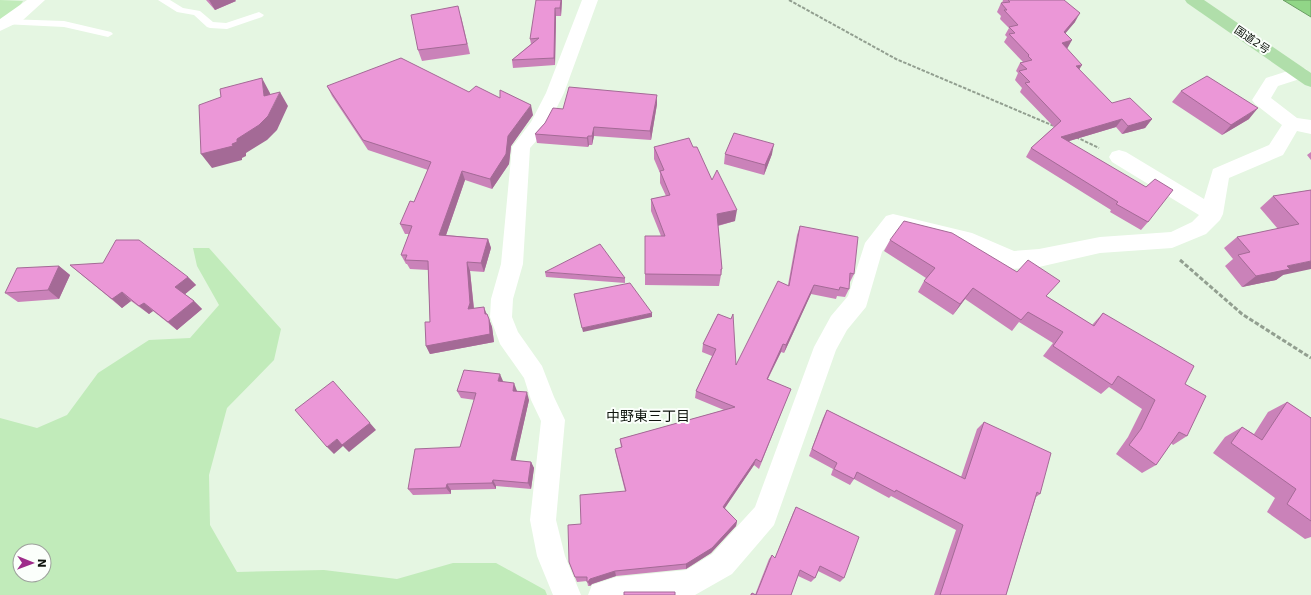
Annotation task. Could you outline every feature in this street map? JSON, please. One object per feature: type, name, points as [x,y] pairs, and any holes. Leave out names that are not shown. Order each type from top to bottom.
[{"type":"highway","name":"国道2号","points":[[1192,0],[1305,77]]},
{"type":"street","points":[[3,24],[17,16],[36,0]]},
{"type":"street","points":[[567,595],[550,556],[543,520],[553,420],[543,400],[534,373],[508,337],[501,318],[502,299],[512,264],[521,147],[538,126],[555,93],[590,0]]},
{"type":"street","points":[[1305,77],[1272,82],[1261,100],[1292,123],[1311,127]]},
{"type":"street","points":[[602,595],[616,591],[690,583],[722,564],[765,516],[796,432],[825,346],[839,323],[858,300],[872,249],[893,222],[972,241],[1012,260],[1039,258],[1100,245],[1172,240],[1199,228],[1213,214],[1215,194],[1220,174],[1276,150],[1292,123]]},
{"type":"street","points":[[1119,157],[1213,214]]},
{"type":"lane","points":[[163,0],[180,10],[197,13],[210,25],[227,26],[259,15]]},
{"type":"lane","points":[[3,24],[71,24],[91,28],[98,33],[108,34]]},
{"type":"path","points":[[789,0],[895,58],[963,88],[1021,110],[1056,127]]},
{"type":"path","points":[[1070,134],[1119,157]]},
{"type":"path","points":[[1158,241],[1242,314],[1311,358]]},
{"type":"shaded area","points":[[0,0],[23,1],[15,13],[0,21]]},
{"type":"shaded area","points":[[1283,0],[1311,0],[1311,17]]},
{"type":"shaded area","points":[[193,248],[209,248],[281,329],[274,360],[227,408],[209,475],[210,525],[237,572],[324,570],[397,579],[453,563],[496,563],[545,590],[547,595],[0,595],[0,418],[37,428],[67,415],[98,373],[149,340],[190,338],[219,305],[197,266]]},
{"type":"building","points":[[536,0],[561,0],[560,8],[555,8],[554,58],[512,60],[539,38],[530,39]]},
{"type":"building","points":[[1008,0],[1064,0],[1080,13],[1064,32],[1072,40],[1062,43],[1082,65],[1076,66],[1112,103],[1130,98],[1152,119],[1128,126],[1122,119],[1061,137],[1146,187],[1155,179],[1173,190],[1148,222],[1116,204],[1118,202],[1031,148],[1061,121],[1025,83],[1030,82],[1019,71],[1027,69],[1020,63],[1032,60],[1009,34],[1015,33],[1009,27],[1018,25],[1004,10],[1007,10],[1001,3],[1010,2]]},
{"type":"building","points":[[458,6],[467,44],[418,50],[411,15]]},
{"type":"building","points":[[401,58],[469,92],[476,86],[500,98],[500,90],[531,105],[508,136],[506,154],[490,179],[462,171],[439,235],[488,239],[481,263],[467,262],[470,303],[468,309],[484,307],[485,314],[487,314],[489,319],[490,334],[426,346],[425,322],[430,322],[428,261],[405,260],[407,255],[401,255],[412,226],[400,224],[410,201],[414,202],[431,162],[363,140],[327,86]]},
{"type":"building","points":[[1207,76],[1258,108],[1231,125],[1181,91]]},
{"type":"building","points":[[262,78],[264,96],[280,92],[268,116],[259,125],[237,139],[237,142],[232,144],[233,146],[201,154],[199,105],[221,97],[220,89]]},
{"type":"building","points":[[569,87],[657,95],[650,131],[594,127],[592,136],[588,136],[587,138],[535,134],[545,123],[553,108],[563,109]]},
{"type":"building","points":[[734,133],[774,144],[765,165],[725,154]]},
{"type":"building","points":[[689,138],[693,147],[697,147],[712,180],[717,170],[737,210],[717,214],[722,269],[721,275],[645,274],[645,236],[665,236],[651,199],[670,195],[660,171],[664,170],[654,147]]},
{"type":"building","points":[[1311,190],[1311,261],[1287,266],[1290,269],[1256,276],[1238,255],[1250,252],[1237,237],[1299,224],[1273,196]]},
{"type":"building","points":[[904,221],[952,233],[1017,272],[1028,260],[1060,281],[1046,296],[1094,326],[1103,313],[1194,366],[1185,384],[1206,396],[1187,436],[1179,432],[1156,465],[1129,445],[1141,429],[1155,400],[1118,376],[1112,385],[1053,346],[1063,332],[1028,312],[1021,320],[973,288],[960,304],[924,281],[935,268],[890,240]]},
{"type":"building","points":[[800,226],[858,237],[854,274],[850,273],[849,289],[840,287],[839,290],[814,285],[786,345],[783,344],[767,379],[791,389],[761,462],[756,459],[723,507],[737,521],[712,548],[686,564],[615,571],[590,579],[588,582],[587,577],[575,577],[569,562],[568,525],[581,524],[580,495],[626,491],[615,449],[622,447],[620,439],[735,407],[696,391],[716,349],[703,344],[718,314],[731,319],[733,314],[736,365],[778,281],[789,286]]},
{"type":"building","points":[[116,240],[139,240],[188,277],[175,287],[194,301],[168,322],[144,303],[139,306],[122,292],[112,299],[70,265],[103,263]]},
{"type":"building","points":[[600,244],[625,278],[545,272]]},
{"type":"building","points":[[59,266],[48,290],[5,293],[17,268]]},
{"type":"building","points":[[630,283],[652,313],[582,328],[574,294]]},
{"type":"building","points":[[464,370],[500,374],[498,381],[514,383],[513,391],[527,392],[511,460],[531,462],[528,483],[493,480],[492,483],[447,484],[446,488],[408,489],[415,449],[460,447],[476,393],[457,391]]},
{"type":"building","points":[[333,381],[370,423],[342,445],[337,439],[327,447],[295,410]]},
{"type":"building","points":[[1287,402],[1311,418],[1311,521],[1287,504],[1296,489],[1231,443],[1242,427],[1262,440]]},
{"type":"building","points":[[827,410],[965,479],[984,422],[1051,453],[1040,494],[1037,492],[1006,595],[940,595],[963,525],[896,490],[895,492],[857,472],[854,479],[834,469],[837,463],[812,449]]},
{"type":"building","points":[[796,507],[859,537],[844,578],[820,566],[815,578],[800,570],[791,595],[756,595],[772,555],[775,558]]},
{"type":"building","points":[[624,592],[675,592],[675,595],[624,595]]},
{"type":"district","name":"中野東三丁目","points":[[648,416]]}]
